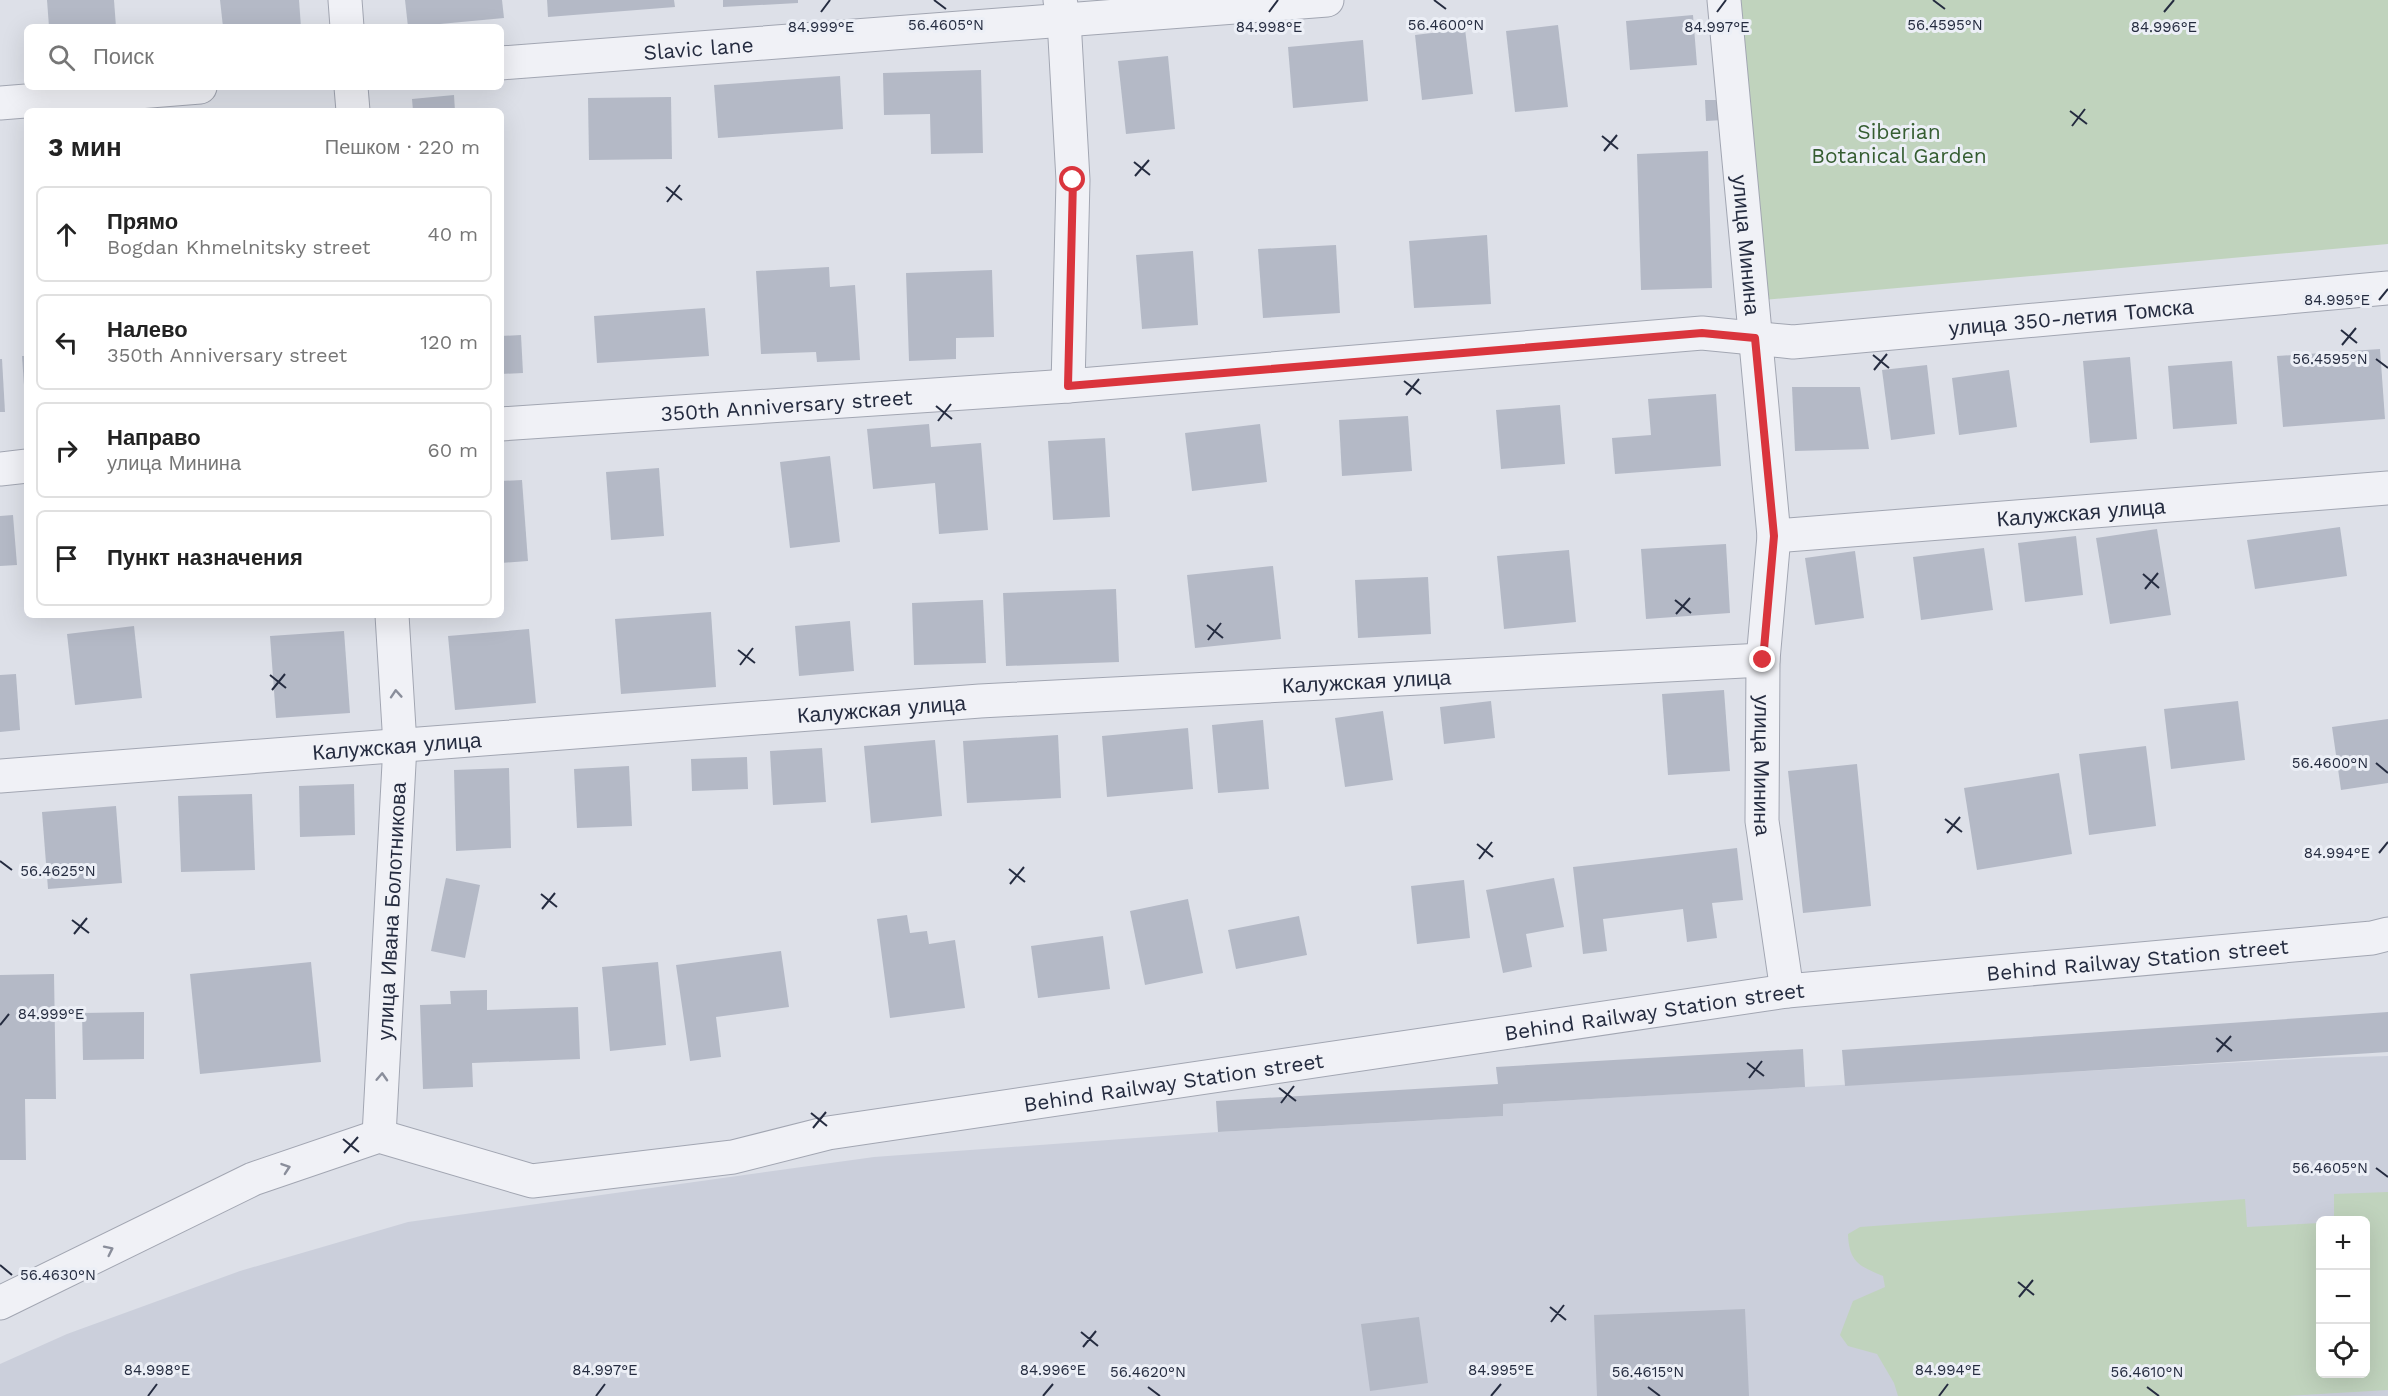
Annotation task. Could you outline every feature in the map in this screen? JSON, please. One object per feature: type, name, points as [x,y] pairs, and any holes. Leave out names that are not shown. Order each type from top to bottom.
[{"type":"street","points":[[345,0],[347,24]]},
{"type":"street","name":"Slavic lane","points":[[504,63],[1062,10],[1327,0]]},
{"type":"street","name":"улица Минина","points":[[1724,0],[1774,536],[1763,660],[1762,821],[1787,991]]},
{"type":"street","points":[[1062,10],[1073,180],[1068,386]]},
{"type":"street","points":[[0,103],[162,90]]},
{"type":"street","points":[[351,90],[353,108]]},
{"type":"street","name":"улица 350-летия Томска","points":[[1755,338],[1793,342],[2388,288]]},
{"type":"street","name":"350th Anniversary street","points":[[504,424],[1068,386],[1702,333],[1755,338]]},
{"type":"street","points":[[0,469],[24,466]]},
{"type":"street","name":"Калужская улица","points":[[1774,536],[2388,488]]},
{"type":"street","name":"улица Ивана Болотникова","points":[[379,1136],[400,745],[392,618]]},
{"type":"street","name":"Калужская улица","points":[[0,776],[980,701],[1763,660]]},
{"type":"street","name":"Behind Railway Station street","points":[[379,1136],[532,1181],[733,1158],[828,1133],[1787,991],[2360,939],[2388,934]]},
{"type":"street","points":[[0,1303],[253,1179],[379,1136]]},
{"type":"shaded area","points":[[2388,1056],[2388,1396],[0,1396],[0,1364],[67,1334],[240,1271],[408,1222],[874,1157],[1218,1132],[1503,1116],[1503,1104],[2315,1058]]},
{"type":"green space","name":"Siberian Botanical Garden","points":[[1741,0],[2388,0],[2388,244],[1763,300]]},
{"type":"green space","points":[[2388,1192],[2388,1390],[2284,1396],[1898,1396],[1894,1383],[1877,1354],[1848,1346],[1840,1335],[1853,1301],[1885,1287],[1883,1276],[1862,1266],[1853,1257],[1848,1234],[1860,1227],[2245,1199],[2247,1227],[2316,1223],[2316,1378],[2370,1378],[2370,1216],[2334,1216],[2334,1194]]},
{"type":"building","points":[[47,0],[114,0],[116,24],[49,24]]},
{"type":"building","points":[[220,0],[299,0],[301,24],[223,24]]},
{"type":"building","points":[[405,0],[502,0],[504,18],[440,24],[408,24]]},
{"type":"building","points":[[547,0],[674,0],[675,7],[548,17]]},
{"type":"building","points":[[723,0],[798,0],[798,3],[723,7]]},
{"type":"building","points":[[1693,15],[1697,65],[1630,70],[1626,21]]},
{"type":"building","points":[[1558,25],[1568,107],[1515,112],[1506,31]]},
{"type":"building","points":[[1465,29],[1473,94],[1422,100],[1415,35]]},
{"type":"building","points":[[1363,40],[1368,101],[1293,108],[1288,47]]},
{"type":"building","points":[[1168,56],[1175,129],[1126,134],[1118,61]]},
{"type":"building","points":[[981,70],[983,153],[931,154],[930,114],[884,115],[883,73]]},
{"type":"building","points":[[840,76],[843,129],[718,138],[714,85]]},
{"type":"building","points":[[454,95],[455,108],[413,108],[412,99]]},
{"type":"building","points":[[671,97],[672,159],[589,160],[588,98]]},
{"type":"building","points":[[1705,100],[1723,100],[1724,120],[1706,121]]},
{"type":"building","points":[[1708,151],[1712,288],[1641,290],[1637,154]]},
{"type":"building","points":[[1487,235],[1491,304],[1414,308],[1409,241]]},
{"type":"building","points":[[1336,245],[1340,313],[1263,318],[1258,249]]},
{"type":"building","points":[[1193,251],[1198,325],[1142,329],[1136,255]]},
{"type":"building","points":[[829,267],[830,287],[855,285],[860,360],[817,362],[816,352],[761,354],[756,271]]},
{"type":"building","points":[[992,270],[994,337],[956,338],[956,359],[909,361],[906,273]]},
{"type":"building","points":[[705,308],[709,356],[597,363],[594,316]]},
{"type":"building","points":[[521,335],[523,373],[504,374],[504,336]]},
{"type":"building","points":[[2380,349],[2385,419],[2283,427],[2277,356]]},
{"type":"building","points":[[22,356],[24,356],[24,385]]},
{"type":"building","points":[[2130,357],[2137,439],[2090,443],[2083,361]]},
{"type":"building","points":[[0,359],[2,359],[5,412],[0,412]]},
{"type":"building","points":[[2232,361],[2237,424],[2173,429],[2168,366]]},
{"type":"building","points":[[1927,365],[1935,434],[1891,440],[1882,370]]},
{"type":"building","points":[[2009,370],[2017,427],[1959,435],[1952,378]]},
{"type":"building","points":[[1792,387],[1860,387],[1869,449],[1795,451]]},
{"type":"building","points":[[1716,394],[1721,466],[1615,474],[1612,438],[1651,435],[1648,399]]},
{"type":"building","points":[[1560,405],[1565,464],[1501,469],[1496,410]]},
{"type":"building","points":[[1408,416],[1412,471],[1342,476],[1339,420]]},
{"type":"building","points":[[929,424],[931,447],[981,443],[988,530],[939,534],[935,483],[873,489],[867,429]]},
{"type":"building","points":[[1260,424],[1267,482],[1192,491],[1185,433]]},
{"type":"building","points":[[1105,438],[1110,517],[1053,520],[1048,441]]},
{"type":"building","points":[[830,456],[840,542],[790,548],[780,462]]},
{"type":"building","points":[[659,468],[664,536],[611,540],[606,472]]},
{"type":"building","points":[[522,480],[528,561],[504,563],[504,481]]},
{"type":"building","points":[[13,515],[17,565],[0,566],[0,516]]},
{"type":"building","points":[[2340,527],[2347,576],[2255,589],[2247,540]]},
{"type":"building","points":[[2157,529],[2171,615],[2110,624],[2096,538]]},
{"type":"building","points":[[2076,536],[2083,595],[2025,602],[2018,543]]},
{"type":"building","points":[[1726,544],[1730,613],[1646,619],[1641,549]]},
{"type":"building","points":[[1984,548],[1993,610],[1921,620],[1913,557]]},
{"type":"building","points":[[1569,550],[1576,622],[1504,629],[1497,556]]},
{"type":"building","points":[[1855,551],[1864,618],[1815,625],[1805,558]]},
{"type":"building","points":[[1273,566],[1281,639],[1195,648],[1187,575]]},
{"type":"building","points":[[1428,577],[1431,634],[1358,638],[1355,580]]},
{"type":"building","points":[[1116,589],[1119,662],[1006,666],[1003,593]]},
{"type":"building","points":[[983,600],[986,663],[914,665],[912,603]]},
{"type":"building","points":[[711,612],[716,687],[621,694],[615,619]]},
{"type":"building","points":[[850,621],[854,671],[799,676],[795,626]]},
{"type":"building","points":[[134,626],[142,698],[75,705],[67,634]]},
{"type":"building","points":[[529,629],[536,703],[455,710],[448,636]]},
{"type":"building","points":[[344,631],[350,713],[276,718],[270,636]]},
{"type":"building","points":[[16,674],[20,730],[0,732],[0,675]]},
{"type":"building","points":[[1724,690],[1730,771],[1668,775],[1662,694]]},
{"type":"building","points":[[1491,701],[1495,738],[1444,744],[1440,707]]},
{"type":"building","points":[[2238,701],[2245,760],[2171,769],[2164,709]]},
{"type":"building","points":[[1383,711],[1393,780],[1345,787],[1335,718]]},
{"type":"building","points":[[2388,719],[2388,783],[2341,790],[2332,727]]},
{"type":"building","points":[[1263,720],[1269,789],[1218,793],[1212,725]]},
{"type":"building","points":[[1188,728],[1193,789],[1107,797],[1102,736]]},
{"type":"building","points":[[1058,735],[1061,798],[967,803],[963,741]]},
{"type":"building","points":[[935,740],[942,816],[871,823],[864,746]]},
{"type":"building","points":[[2146,746],[2156,826],[2089,835],[2079,754]]},
{"type":"building","points":[[822,748],[826,802],[773,805],[770,751]]},
{"type":"building","points":[[747,757],[748,789],[692,791],[691,759]]},
{"type":"building","points":[[1857,764],[1871,906],[1803,913],[1788,771]]},
{"type":"building","points":[[629,766],[632,826],[577,828],[574,769]]},
{"type":"building","points":[[509,768],[511,848],[456,851],[454,770]]},
{"type":"building","points":[[2059,773],[2072,854],[1977,870],[1964,788]]},
{"type":"building","points":[[354,784],[355,835],[300,837],[299,786]]},
{"type":"building","points":[[252,794],[255,870],[181,872],[178,796]]},
{"type":"building","points":[[116,806],[122,883],[48,889],[42,812]]},
{"type":"building","points":[[1737,848],[1743,900],[1712,903],[1717,938],[1687,942],[1683,909],[1603,919],[1607,951],[1583,954],[1573,867]]},
{"type":"building","points":[[446,878],[480,885],[465,958],[431,951]]},
{"type":"building","points":[[1554,878],[1564,927],[1526,934],[1532,967],[1503,973],[1486,890]]},
{"type":"building","points":[[1464,880],[1470,938],[1417,944],[1411,886]]},
{"type":"building","points":[[1188,899],[1203,973],[1145,985],[1130,911]]},
{"type":"building","points":[[907,915],[910,933],[927,931],[929,944],[955,940],[965,1008],[890,1018],[877,919]]},
{"type":"building","points":[[1299,916],[1307,955],[1236,969],[1228,930]]},
{"type":"building","points":[[1103,936],[1110,989],[1038,998],[1031,946]]},
{"type":"building","points":[[781,951],[789,1007],[716,1017],[721,1057],[690,1061],[676,965]]},
{"type":"building","points":[[311,962],[321,1062],[200,1074],[190,974]]},
{"type":"building","points":[[658,962],[666,1045],[610,1051],[602,967]]},
{"type":"building","points":[[54,974],[56,1099],[25,1099],[26,1160],[0,1160],[0,975]]},
{"type":"building","points":[[487,990],[487,1010],[578,1007],[580,1059],[472,1063],[473,1087],[423,1089],[420,1005],[451,1004],[450,991]]},
{"type":"building","points":[[144,1012],[144,1059],[83,1060],[82,1013]]},
{"type":"building","points":[[2388,1012],[2388,1052],[1845,1086],[1842,1050]]},
{"type":"building","points":[[1803,1049],[1805,1087],[1503,1104],[1503,1116],[1218,1132],[1216,1101],[1498,1084],[1496,1067]]},
{"type":"building","points":[[1745,1309],[1749,1396],[1597,1396],[1594,1315]]},
{"type":"building","points":[[1419,1317],[1428,1383],[1370,1391],[1361,1324]]},
{"type":"route","points":[[1073,180],[1068,386],[1702,333],[1755,338],[1774,536],[1763,660]]}]
